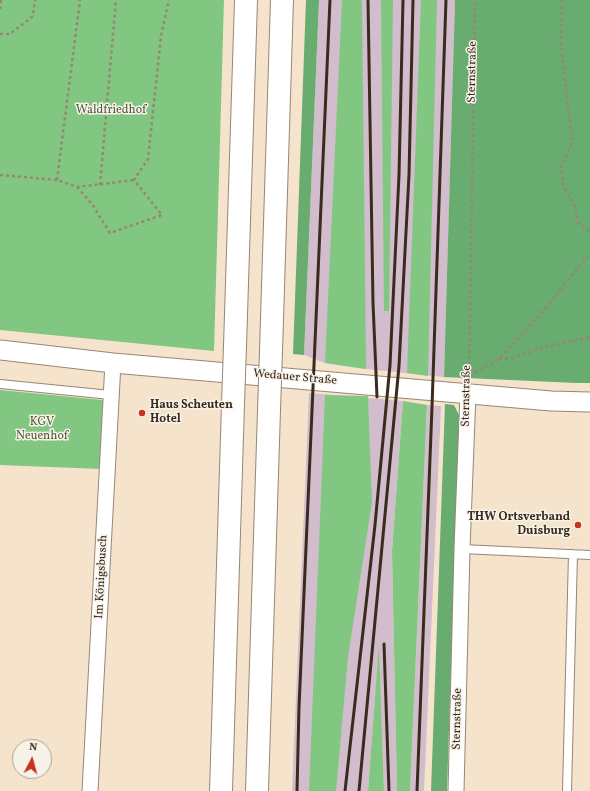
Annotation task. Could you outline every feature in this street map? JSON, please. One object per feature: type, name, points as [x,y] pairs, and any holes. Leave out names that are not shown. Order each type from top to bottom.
[{"type":"highway","points":[[221,791],[232,404],[246,0]]},
{"type":"highway","points":[[256,791],[282,0]]},
{"type":"street","name":"Wedauer Straße","points":[[0,350],[113,363],[468,384],[551,401],[590,402]]},
{"type":"street","name":"Im Königsbusch","points":[[90,791],[113,363]]},
{"type":"street","name":"Sternstraße","points":[[456,791],[468,384]]},
{"type":"lane","points":[[0,384],[111,395]]},
{"type":"lane","points":[[462,549],[590,555]]},
{"type":"lane","points":[[567,791],[573,554]]},
{"type":"path","points":[[0,10],[1,0]]},
{"type":"path","points":[[0,34],[10,34],[33,16],[36,0]]},
{"type":"path","points":[[57,180],[80,0]]},
{"type":"path","points":[[100,185],[116,0]]},
{"type":"path","points":[[0,175],[57,180],[77,187],[134,180],[148,159],[161,36],[169,0]]},
{"type":"path","name":"Sternstraße","points":[[468,384],[475,0]]},
{"type":"path","points":[[562,0],[561,45],[572,141],[561,167],[564,186],[575,207],[578,223],[590,231]]},
{"type":"path","points":[[77,187],[92,204],[110,233],[162,215],[134,180]]},
{"type":"path","points":[[468,384],[499,359],[548,305],[590,254]]},
{"type":"path","points":[[499,359],[512,358],[549,346],[590,337]]},
{"type":"shaded area","points":[[319,0],[455,0],[444,377],[325,363],[304,355]]},
{"type":"shaded area","points":[[309,393],[403,401],[392,551],[397,791],[384,791],[379,649],[368,791],[292,791]]},
{"type":"shaded area","points":[[427,405],[441,406],[424,791],[410,791]]},
{"type":"green space","name":"Waldfriedhof","points":[[0,0],[224,0],[214,351],[0,330]]},
{"type":"green space","points":[[306,0],[319,0],[304,355],[293,354]]},
{"type":"green space","points":[[342,0],[362,0],[366,369],[325,363]]},
{"type":"green space","points":[[381,0],[393,0],[389,311],[384,311]]},
{"type":"green space","points":[[421,0],[437,0],[428,376],[407,373]]},
{"type":"green space","points":[[455,0],[590,0],[590,383],[444,377]]},
{"type":"green space","name":"KGV Neuenhof","points":[[0,390],[103,400],[100,469],[0,465]]},
{"type":"green space","points":[[325,395],[368,396],[372,502],[348,657],[336,791],[309,791]]},
{"type":"green space","points":[[403,401],[427,405],[410,791],[397,791],[392,551]]},
{"type":"green space","points":[[445,404],[454,405],[459,415],[447,791],[431,791]]},
{"type":"green space","points":[[379,644],[384,791],[368,791]]},
{"type":"railway","points":[[297,791],[299,707],[330,0]]},
{"type":"railway","points":[[368,0],[373,303],[377,397]]},
{"type":"railway","points":[[345,791],[375,525],[390,365],[399,175],[403,0]]},
{"type":"railway","points":[[359,791],[399,366],[409,175],[413,0]]},
{"type":"railway","points":[[417,791],[446,0]]},
{"type":"railway","points":[[384,644],[389,791]]},
{"type":"place","name":"Haus Scheuten Hotel","points":[[142,413]]},
{"type":"place","name":"THW Ortsverband Duisburg","points":[[578,525]]}]
